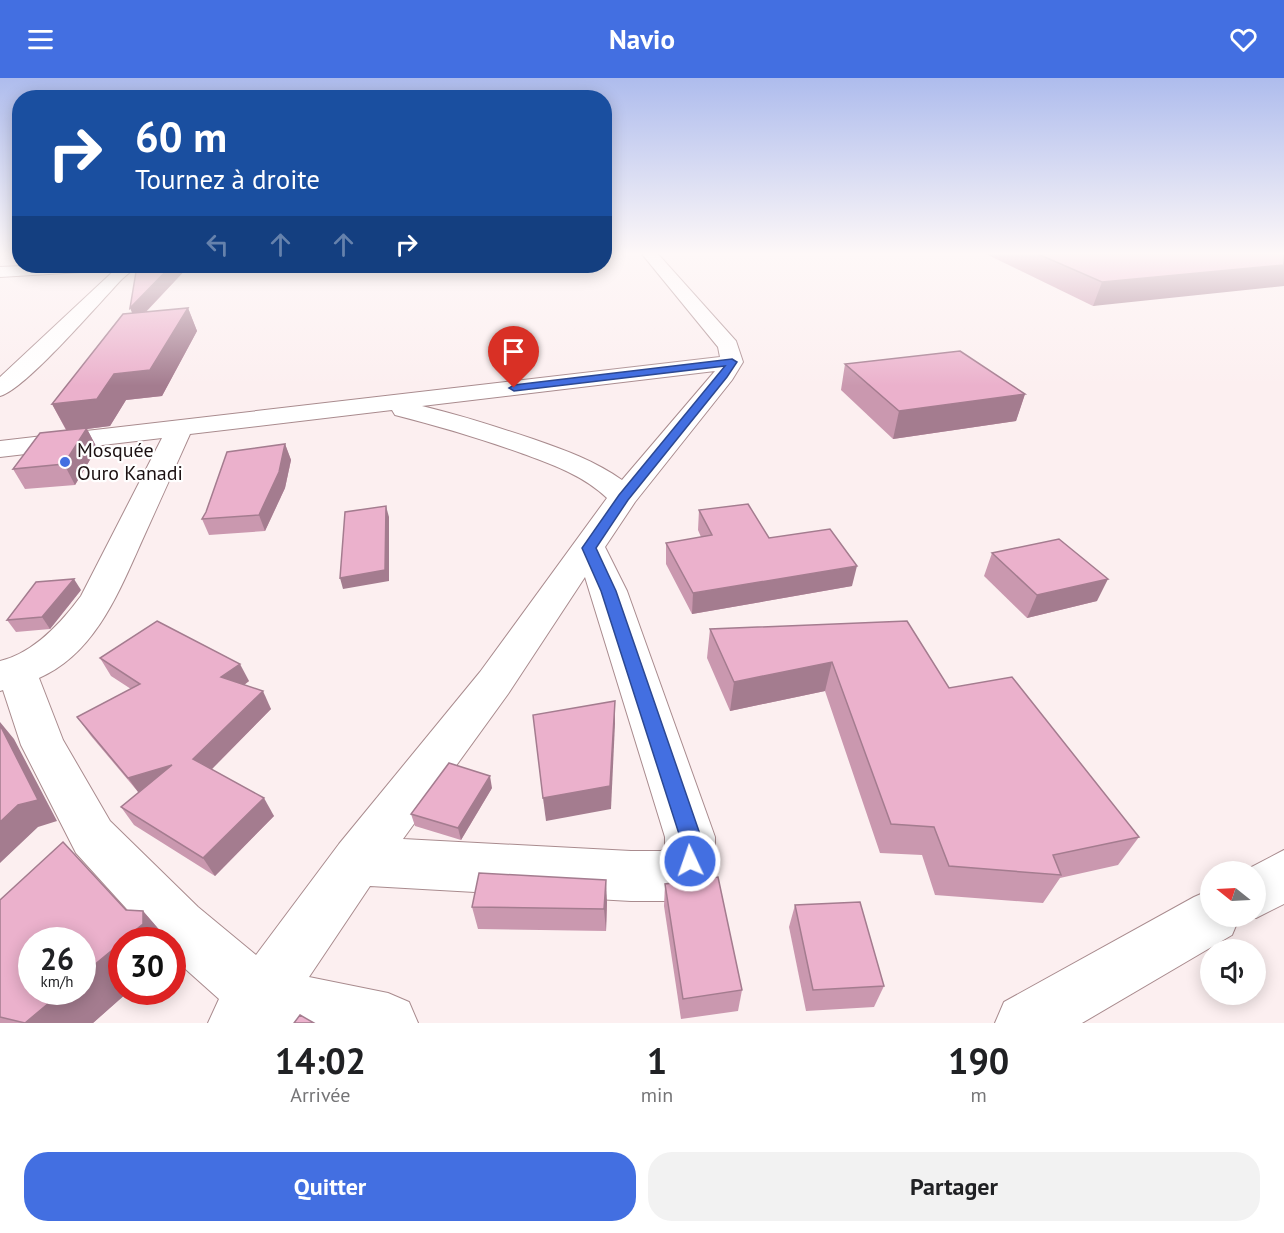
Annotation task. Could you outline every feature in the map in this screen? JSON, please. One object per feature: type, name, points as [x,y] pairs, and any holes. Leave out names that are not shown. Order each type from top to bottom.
[{"type":"street","points":[[0,389],[30,363],[93,298]]},
{"type":"street","points":[[249,1010],[357,861],[494,683],[623,497],[724,375],[732,362],[728,346],[687,298]]},
{"type":"street","points":[[0,449],[732,362]]},
{"type":"street","points":[[366,406],[429,414],[465,424],[574,464],[610,484],[623,497]]},
{"type":"street","points":[[180,428],[97,600],[81,626],[53,651],[8,675],[43,745],[76,853],[179,926],[249,1010],[388,1023]]},
{"type":"street","points":[[357,861],[667,876],[690,861],[688,829],[609,591],[589,548]]},
{"type":"street","points":[[1266,886],[1284,875]]},
{"type":"street","points":[[1025,1023],[1200,923]]},
{"type":"building","points":[[132,298],[140,298],[130,308]]},
{"type":"building","points":[[188,308],[150,370],[114,374],[97,399],[52,404],[123,314]]},
{"type":"building","points":[[960,351],[1025,394],[899,411],[845,364]]},
{"type":"building","points":[[87,428],[64,464],[13,469],[40,433]]},
{"type":"building","points":[[285,444],[279,472],[259,515],[202,519],[227,452]]},
{"type":"building","points":[[748,504],[769,538],[830,529],[857,566],[693,593],[666,543],[712,535],[699,510]]},
{"type":"building","points":[[386,506],[385,570],[340,578],[345,512]]},
{"type":"building","points":[[1059,539],[1108,579],[1037,595],[992,553]]},
{"type":"building","points":[[74,579],[42,617],[7,620],[36,582]]},
{"type":"building","points":[[157,621],[240,664],[221,677],[263,691],[193,759],[264,798],[203,858],[121,807],[172,765],[128,778],[77,717],[140,684],[100,658]]},
{"type":"building","points":[[907,621],[949,688],[1012,677],[1139,837],[1053,855],[1061,875],[949,866],[934,827],[891,824],[832,662],[734,682],[710,629]]},
{"type":"building","points":[[615,701],[610,786],[543,798],[533,715]]},
{"type":"building","points":[[0,725],[38,800],[18,805],[0,822]]},
{"type":"building","points":[[449,763],[490,776],[458,828],[411,814]]},
{"type":"building","points":[[63,842],[126,910],[143,911],[143,924],[139,927],[108,927],[108,954],[96,963],[96,927],[18,927],[18,1005],[46,1005],[25,1023],[0,1017],[0,900]]},
{"type":"building","points":[[479,873],[606,880],[604,909],[472,907]]},
{"type":"building","points":[[718,877],[742,990],[683,999],[665,884]]},
{"type":"building","points":[[860,902],[884,986],[813,990],[795,905]]},
{"type":"building","points":[[300,1015],[314,1023],[294,1023]]},
{"type":"place","name":"Mosquée Ouro Kanadi","points":[[65,462]]},
{"type":"route","points":[[514,388],[632,376],[732,362],[724,375],[623,497],[589,548],[609,591],[690,837],[690,861]]}]
